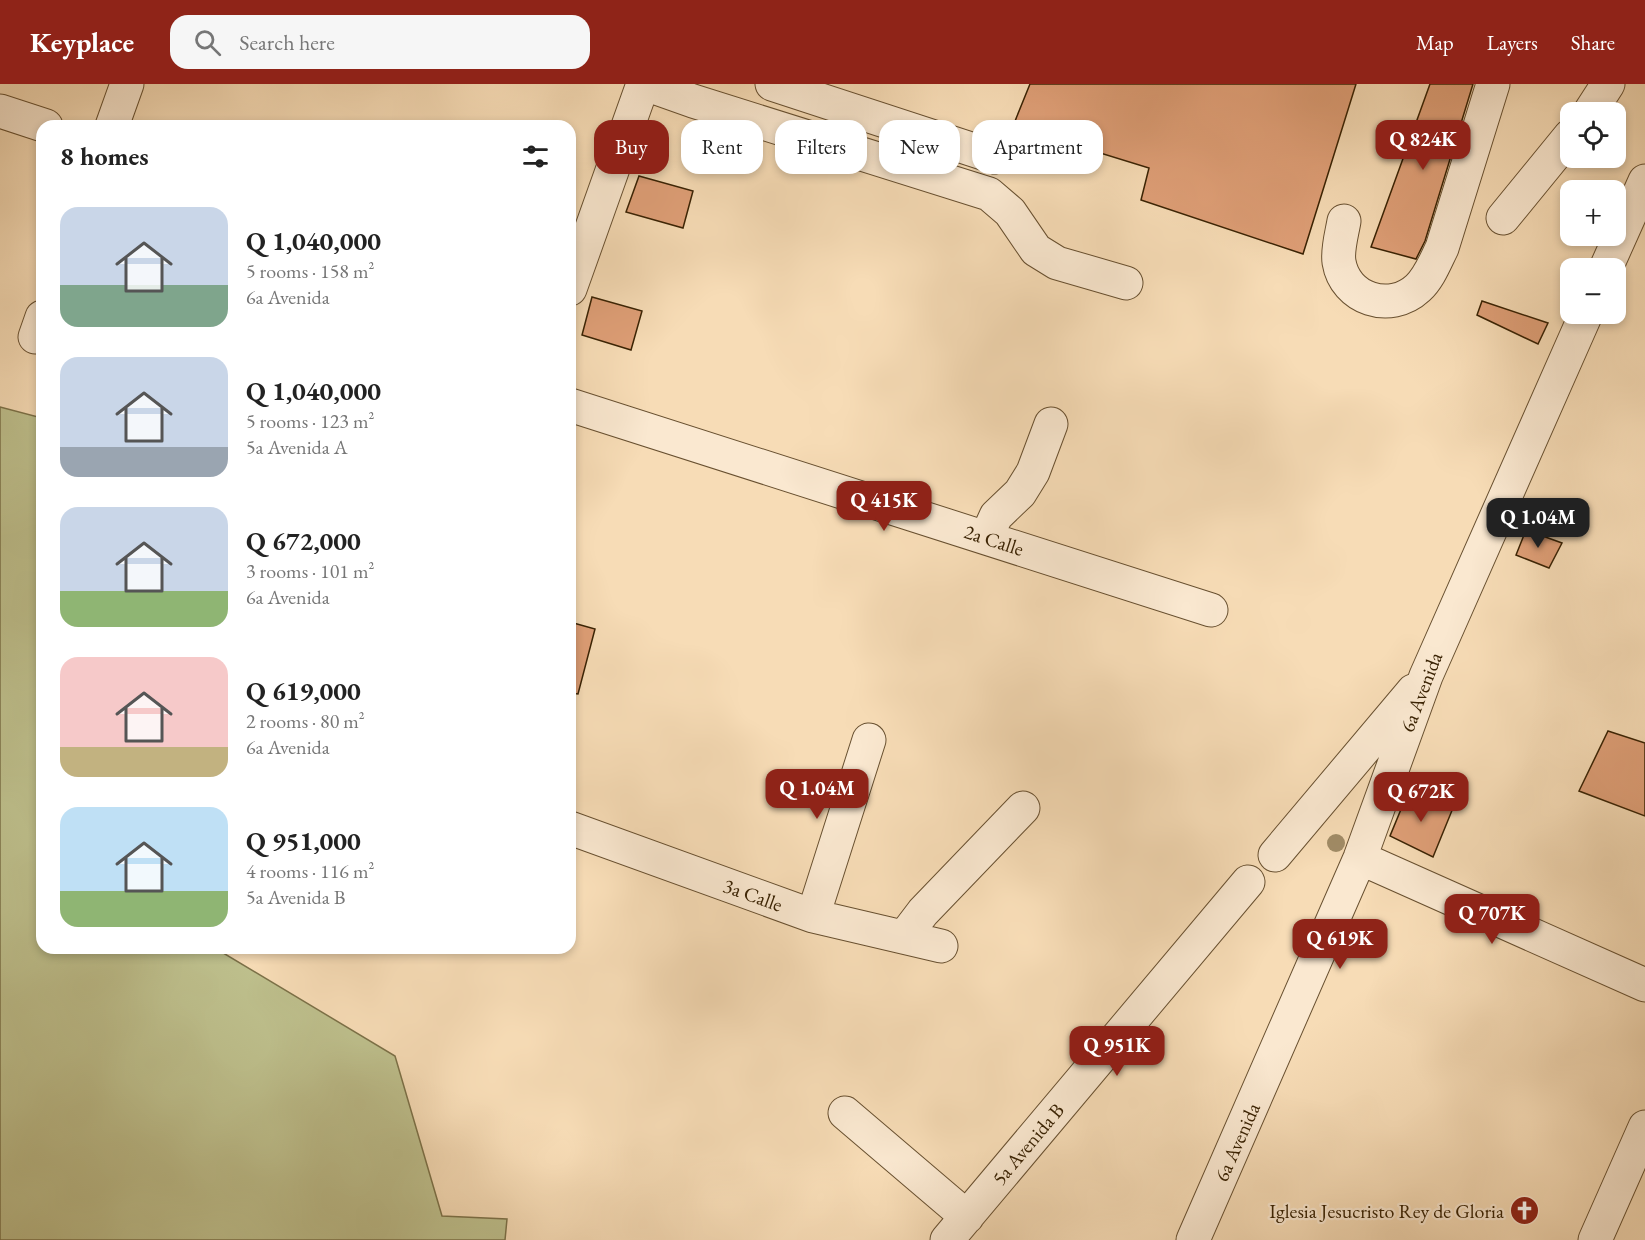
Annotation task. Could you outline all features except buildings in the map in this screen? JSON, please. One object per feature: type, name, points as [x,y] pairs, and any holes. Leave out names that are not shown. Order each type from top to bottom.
[{"type":"street","points":[[114,120],[127,84]]},
{"type":"street","points":[[576,272],[644,84],[989,194],[1010,212],[1036,250],[1057,263],[1126,283]]},
{"type":"street","points":[[772,84],[972,149]]},
{"type":"street","points":[[1344,220],[1338,260],[1344,280],[1360,296],[1382,301],[1398,299],[1417,289],[1431,270],[1442,248],[1493,84]]},
{"type":"street","points":[[1596,102],[1608,84]]},
{"type":"street","points":[[0,111],[36,123]]},
{"type":"street","points":[[1503,218],[1560,148]]},
{"type":"street","points":[[1610,258],[1645,181]]},
{"type":"street","name":"6a Avenida","points":[[1193,1240],[1360,858],[1426,676],[1582,324]]},
{"type":"street","name":"2a Calle","points":[[576,407],[1211,610]]},
{"type":"street","points":[[986,538],[996,516],[1020,493],[1033,472],[1051,424]]},
{"type":"street","points":[[1275,855],[1426,676]]},
{"type":"street","points":[[813,916],[869,740]]},
{"type":"street","points":[[904,938],[923,912],[1023,807]]},
{"type":"street","name":"3a Calle","points":[[576,830],[813,916],[941,946]]},
{"type":"street","points":[[1360,858],[1645,985]]},
{"type":"street","name":"5a Avenida B","points":[[957,1228],[1248,882]]},
{"type":"street","points":[[845,1113],[957,1228]]},
{"type":"street","points":[[1595,1240],[1645,1127]]},
{"type":"green space","points":[[0,407],[36,416],[36,954],[225,954],[395,1056],[442,1216],[507,1219],[505,1240],[0,1240]]},
{"type":"place","name":"Iglesia Jesucristo Rey de Gloria","points":[[1525,1211]]}]
